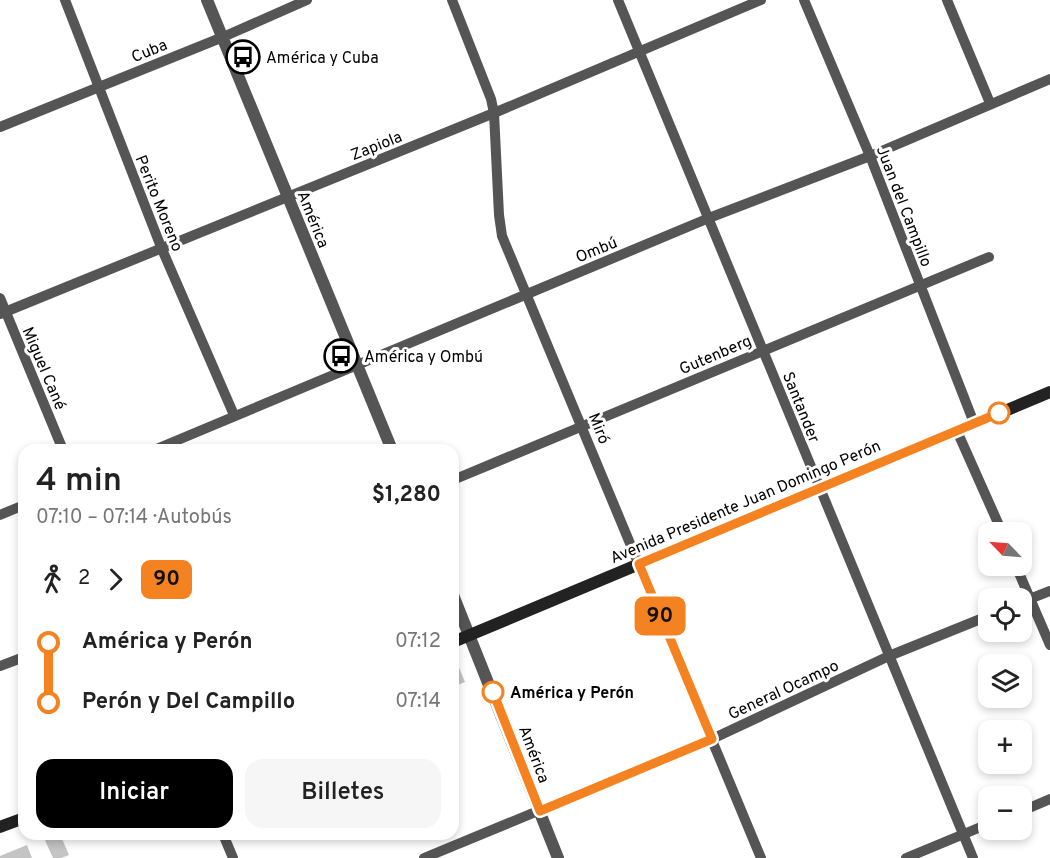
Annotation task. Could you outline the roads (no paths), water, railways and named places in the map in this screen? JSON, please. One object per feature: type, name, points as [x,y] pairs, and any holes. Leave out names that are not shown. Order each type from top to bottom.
[{"type":"main road","name":"Avenida Presidente Juan Domingo Perón","points":[[459,640],[1050,392]]},
{"type":"main road","points":[[0,828],[18,820]]},
{"type":"street","name":"Perito Moreno","points":[[65,0],[161,248],[234,415]]},
{"type":"street","name":"América","points":[[207,0],[390,444]]},
{"type":"street","name":"Cuba","points":[[0,127],[223,37],[307,0]]},
{"type":"street","name":"Miró","points":[[452,0],[491,99],[494,113],[502,236],[761,858]]},
{"type":"street","name":"Santander","points":[[618,0],[974,858]]},
{"type":"street","name":"Zapiola","points":[[3,313],[494,113],[761,0]]},
{"type":"street","name":"Juan del Campillo","points":[[804,0],[870,156],[974,423]]},
{"type":"street","points":[[947,0],[990,104]]},
{"type":"street","name":"Ombú","points":[[168,444],[709,219],[870,156],[1050,79]]},
{"type":"street","name":"Gutenberg","points":[[459,478],[990,257]]},
{"type":"street","name":"Miguel Cané","points":[[0,298],[3,313],[60,444]]},
{"type":"street","points":[[957,431],[998,522]]},
{"type":"street","points":[[0,515],[18,508]]},
{"type":"street","points":[[1032,598],[1050,591]]},
{"type":"street","name":"América","points":[[459,609],[558,858]]},
{"type":"street","points":[[1032,612],[1050,645]]},
{"type":"street","name":"General Ocampo","points":[[424,858],[712,739],[889,656],[978,620]]},
{"type":"street","points":[[0,666],[18,659]]},
{"type":"street","points":[[1032,807],[1050,799]]},
{"type":"street","points":[[906,858],[978,828]]},
{"type":"street","points":[[226,840],[233,858]]},
{"type":"place","name":"América y Cuba","points":[[243,57]]},
{"type":"place","name":"América y Ombú","points":[[341,356]]},
{"type":"place","name":"América y Perón","points":[[493,692]]}]
